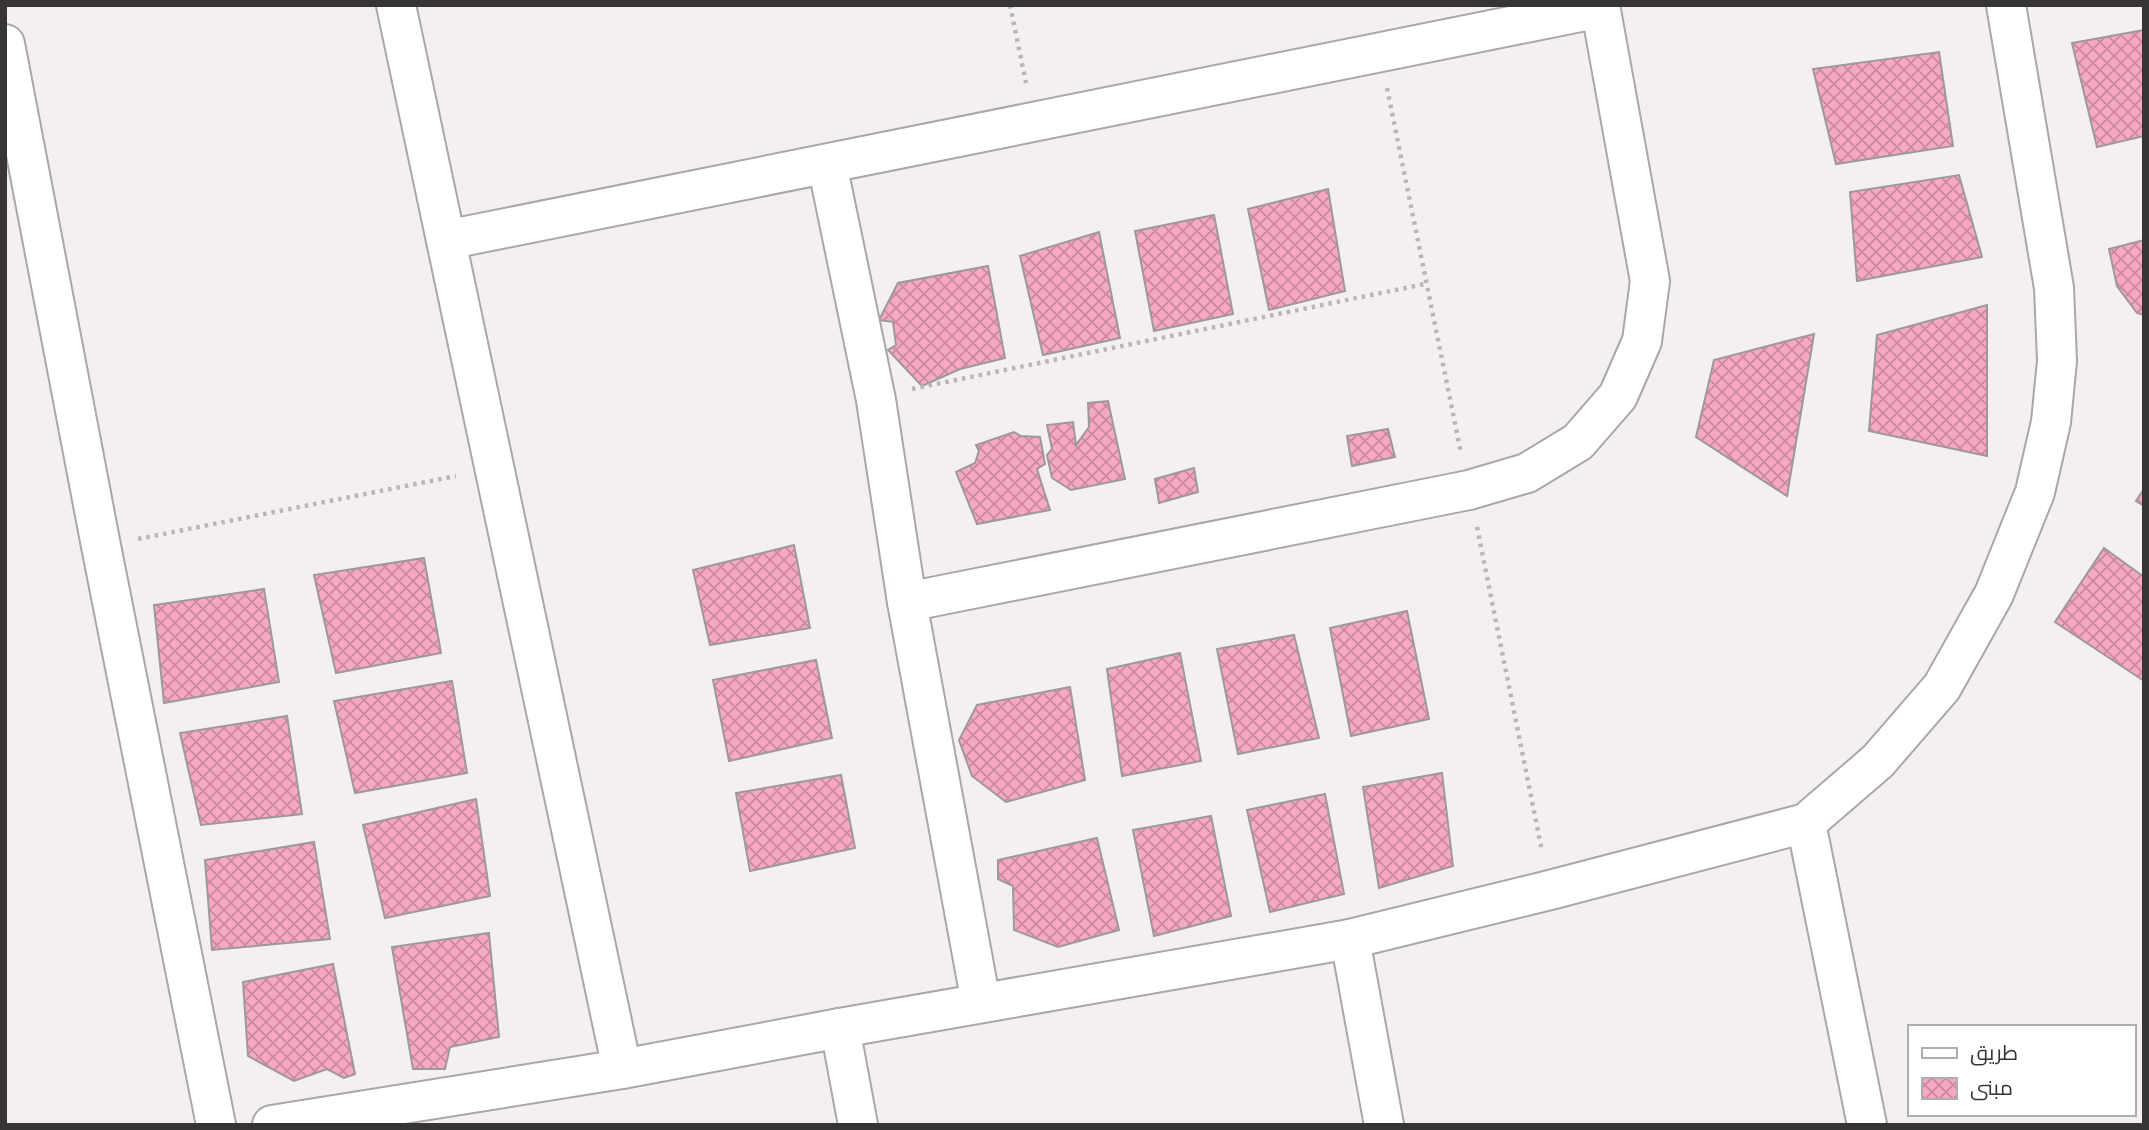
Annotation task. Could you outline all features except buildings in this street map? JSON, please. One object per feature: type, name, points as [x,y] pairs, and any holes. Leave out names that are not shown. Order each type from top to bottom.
[{"type":"street","points":[[396,5],[622,1069]]},
{"type":"street","points":[[272,1125],[622,1069],[1350,939],[1550,891],[1806,823],[1878,761],[1942,687],[1994,594],[2035,492],[2051,422],[2057,360],[2054,288],[2006,5]]},
{"type":"street","points":[[446,240],[1600,7],[1650,281],[1642,341],[1618,396],[1578,442],[1527,473],[1469,490],[907,602]]},
{"type":"street","points":[[5,44],[216,1125]]},
{"type":"street","points":[[827,164],[876,400],[907,602],[981,1003]]},
{"type":"street","points":[[1806,823],[1867,1125]]},
{"type":"street","points":[[1350,939],[1384,1125]]},
{"type":"street","points":[[840,1028],[858,1125]]},
{"type":"path","points":[[1010,5],[1034,122]]},
{"type":"path","points":[[876,400],[922,386],[1426,284]]},
{"type":"path","points":[[101,546],[495,469]]}]
